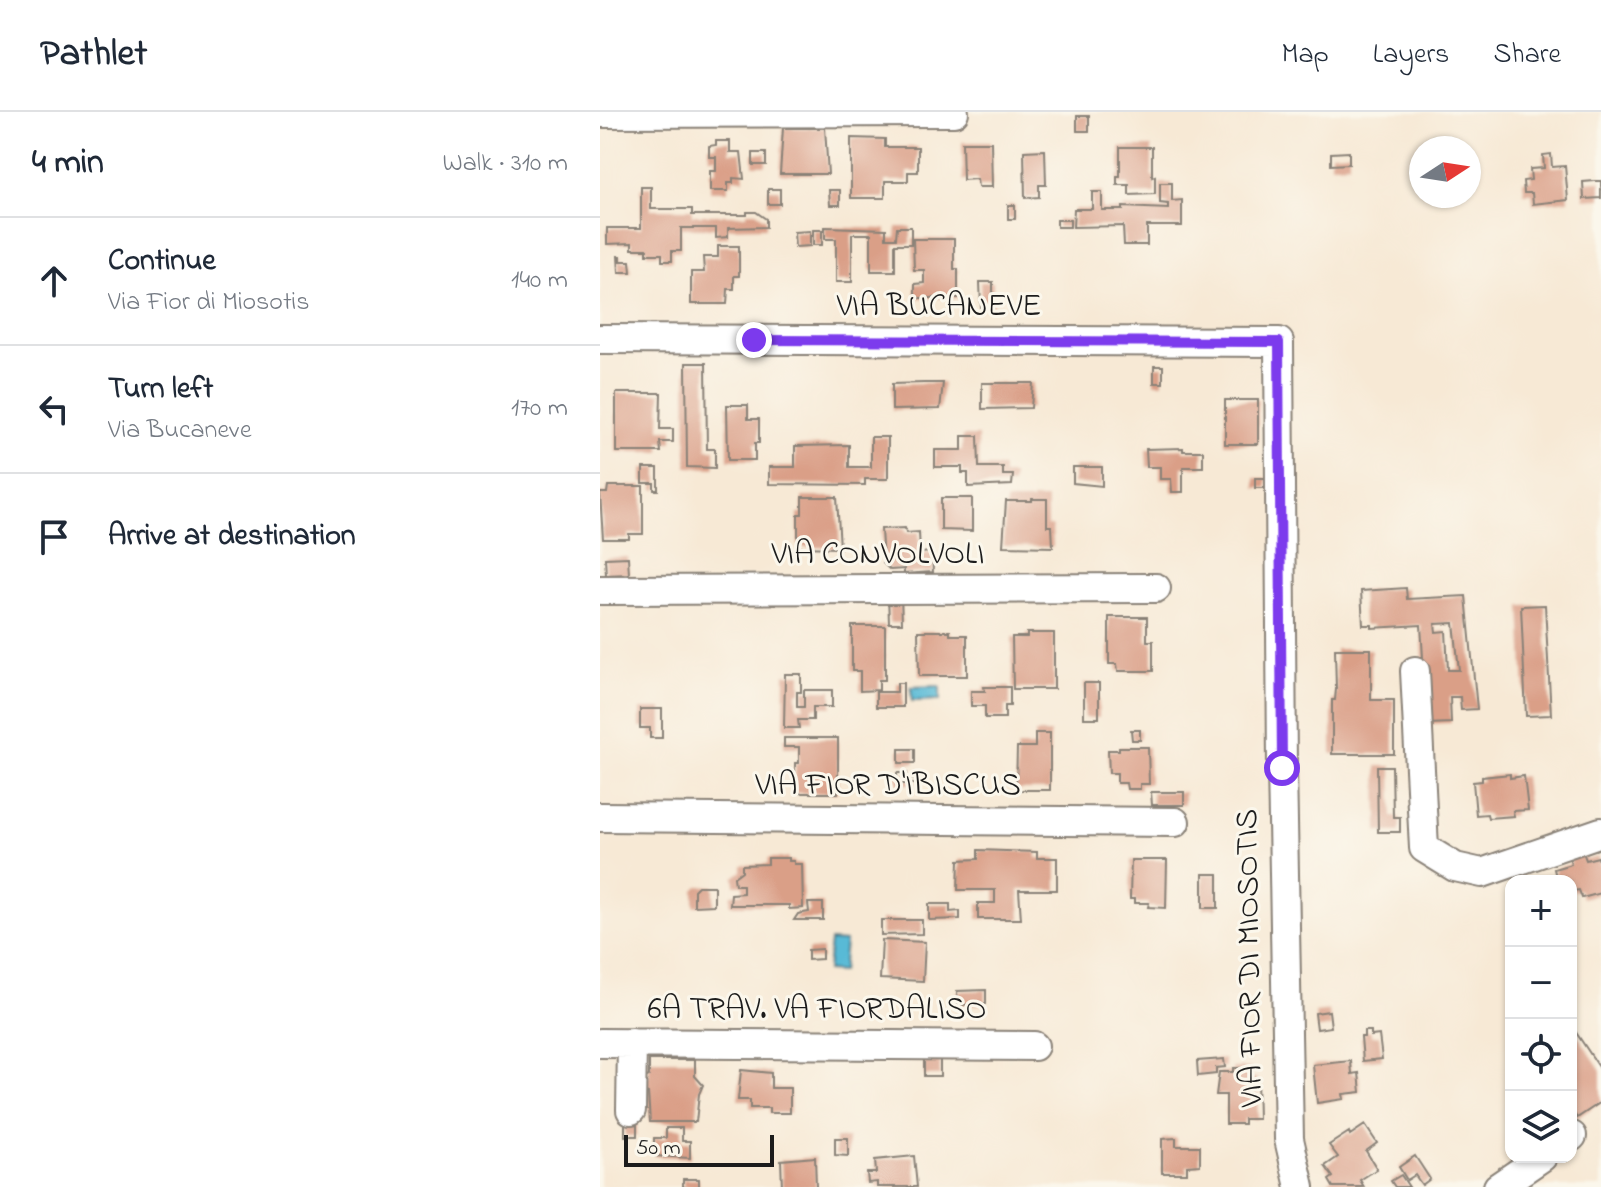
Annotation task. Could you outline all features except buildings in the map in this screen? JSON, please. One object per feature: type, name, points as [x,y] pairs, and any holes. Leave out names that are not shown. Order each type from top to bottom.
[{"type":"street","points":[[600,113],[954,112]]},
{"type":"street","name":"VIA BUCANEVE","points":[[600,339],[1279,342]]},
{"type":"street","name":"VIA FIOR DI MIOSOTIS","points":[[1279,342],[1282,784],[1289,1139],[1300,1187]]},
{"type":"street","name":"VIA CONVOLVOLI","points":[[600,590],[1156,588]]},
{"type":"street","points":[[1415,671],[1424,848],[1455,867],[1482,873],[1601,832]]},
{"type":"street","name":"VIA FIOR D'IBISCUS","points":[[600,817],[1175,822]]},
{"type":"street","name":"6A TRAV. VA FIORDALISO","points":[[600,1043],[1034,1046]]},
{"type":"street","points":[[631,1110],[632,1043]]},
{"type":"street","points":[[1498,1187],[1533,1163]]},
{"type":"water","points":[[940,686],[940,700],[912,701],[911,687]]},
{"type":"water","points":[[830,941],[845,942],[842,972],[827,971]]},
{"type":"route","points":[[754,340],[1279,342],[1282,768]]}]
